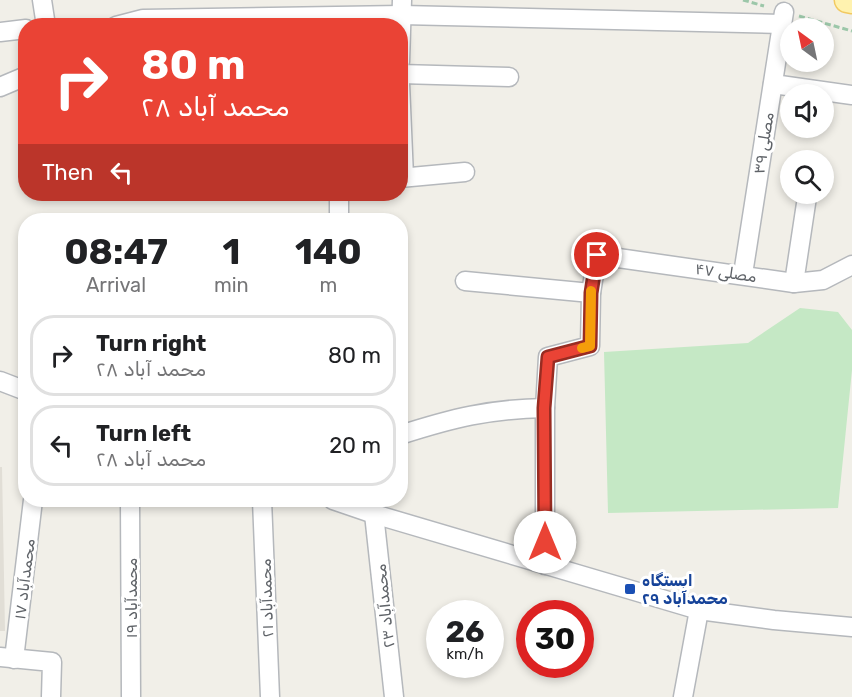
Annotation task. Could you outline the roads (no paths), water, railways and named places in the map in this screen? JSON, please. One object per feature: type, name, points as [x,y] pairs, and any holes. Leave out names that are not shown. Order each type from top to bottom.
[{"type":"main road","points":[[847,0],[852,1]]},
{"type":"street","points":[[42,0],[45,18]]},
{"type":"street","points":[[184,18],[288,8],[402,7]]},
{"type":"street","name":"مصلی ۳۹","points":[[402,7],[783,18],[743,274]]},
{"type":"street","points":[[0,33],[18,30]]},
{"type":"street","points":[[408,74],[509,77]]},
{"type":"street","points":[[0,87],[18,79]]},
{"type":"street","points":[[772,84],[852,95]]},
{"type":"street","points":[[408,177],[465,172]]},
{"type":"street","points":[[794,283],[806,204]]},
{"type":"street","name":"مصلی ۴۷","points":[[591,293],[597,255],[794,283],[823,280],[852,265]]},
{"type":"street","points":[[465,281],[591,293],[590,346],[548,357],[544,408],[545,565]]},
{"type":"street","points":[[0,381],[18,388]]},
{"type":"street","points":[[408,432],[447,420],[500,409],[544,408]]},
{"type":"street","name":"محمدآباد ۱۷","points":[[7,658],[32,507]]},
{"type":"street","name":"محمدآباد ۱۹","points":[[130,507],[131,697]]},
{"type":"street","name":"محمدآباد ۲۱","points":[[262,507],[270,697]]},
{"type":"street","points":[[354,507],[699,610],[774,621],[852,627]]},
{"type":"street","name":"محمدآباد ۲۳","points":[[374,514],[394,697]]},
{"type":"street","points":[[683,697],[699,610]]},
{"type":"street","points":[[7,658],[52,662],[51,697]]},
{"type":"place","name":"ایستگاه محمدآباد ۲۹","points":[[630,589]]}]
